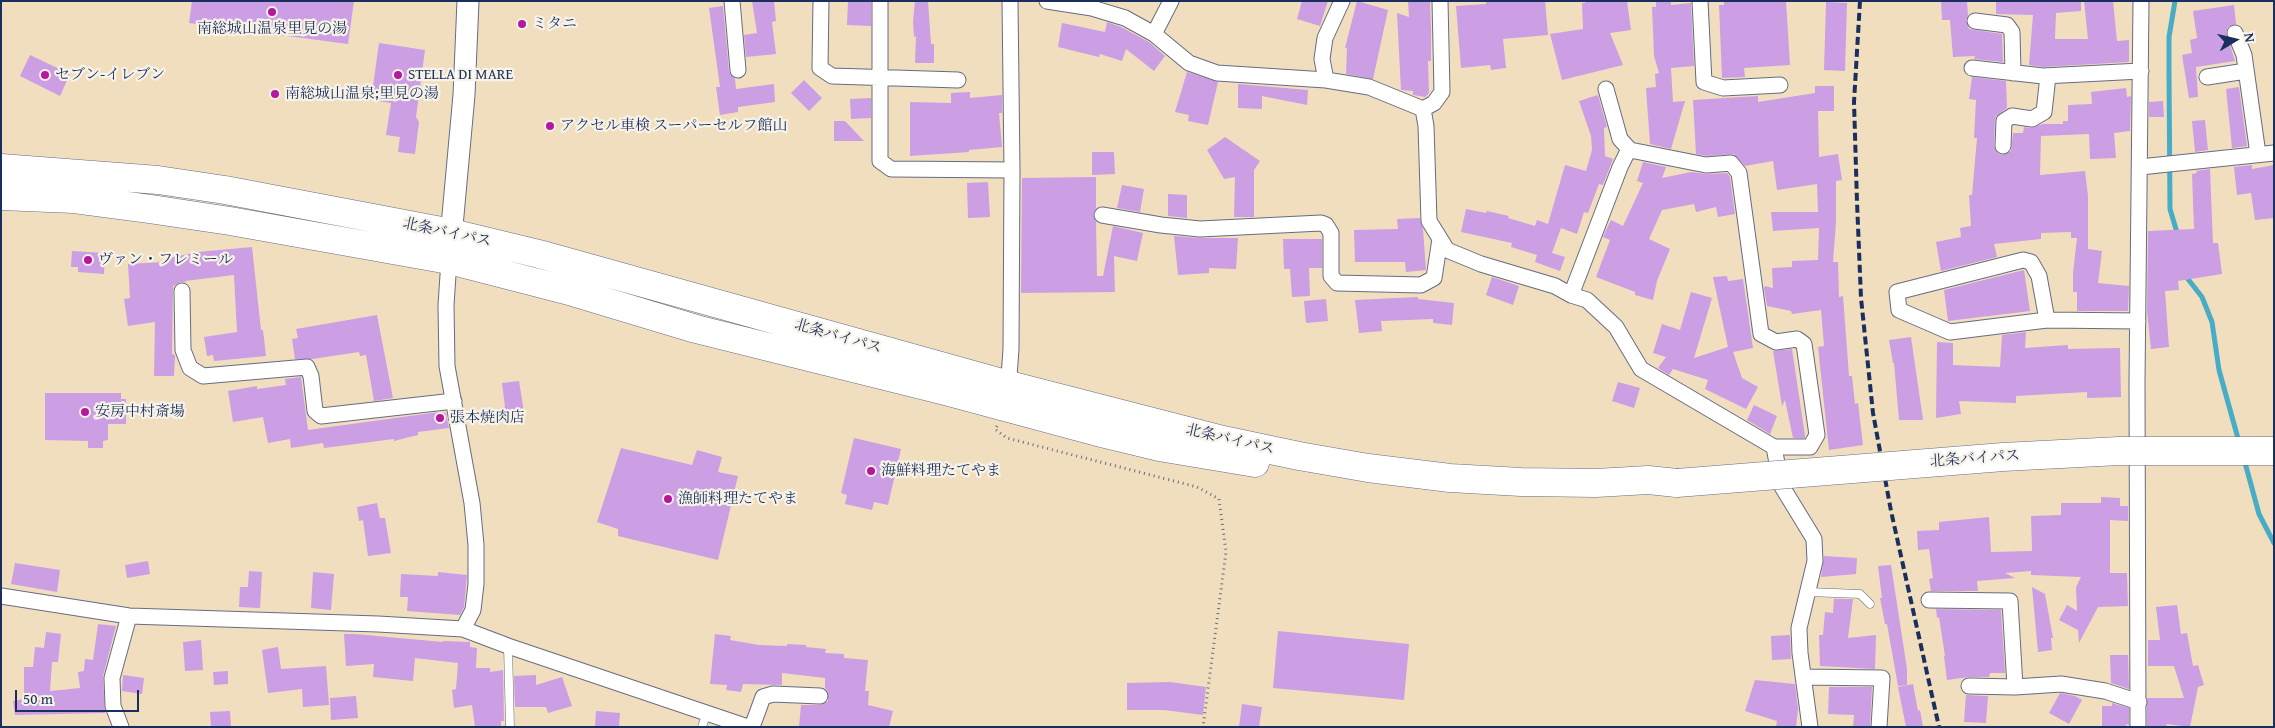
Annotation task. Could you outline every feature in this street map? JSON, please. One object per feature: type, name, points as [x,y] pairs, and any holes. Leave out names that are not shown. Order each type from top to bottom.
[{"type":"highway","name":"北条バイパス","points":[[1,168],[158,180],[234,192],[452,233],[540,254],[1007,396],[1105,434],[1223,459],[1402,483],[1456,489],[1554,491],[1648,488],[1677,483],[2003,456],[2119,451],[2274,451]]},
{"type":"highway","name":"北条バイパス","points":[[1,196],[74,199],[186,214],[449,260],[573,292],[696,329],[1007,396]]},
{"type":"street","points":[[463,629],[473,610],[476,584],[476,545],[472,503],[447,366],[446,305],[464,95],[468,1]]},
{"type":"street","points":[[732,1],[738,70]]},
{"type":"street","points":[[821,1],[820,68],[832,76],[958,80]]},
{"type":"street","points":[[880,1],[880,161],[891,169],[1012,170]]},
{"type":"street","points":[[1007,396],[1012,170],[1010,1]]},
{"type":"street","points":[[1047,1],[1092,8],[1125,18],[1154,34],[1189,63],[1217,73],[1326,80],[1368,88],[1423,109],[1434,103],[1442,92],[1440,1]]},
{"type":"street","points":[[1154,34],[1172,1]]},
{"type":"street","points":[[1326,80],[1322,59],[1325,38],[1342,1]]},
{"type":"street","points":[[1700,1],[1704,82],[1723,88],[1780,85]]},
{"type":"street","points":[[2138,727],[2138,321],[2142,71],[2141,1]]},
{"type":"street","points":[[1975,21],[2007,25],[2012,32],[2013,73]]},
{"type":"street","points":[[2235,34],[2244,55],[2258,154]]},
{"type":"street","points":[[1972,68],[2048,76],[2142,71]]},
{"type":"street","points":[[2207,77],[2246,71]]},
{"type":"street","points":[[2003,146],[2002,128],[2004,121],[2012,116],[2032,118],[2044,112],[2048,76]]},
{"type":"street","points":[[1423,109],[1426,126],[1429,221],[1447,250],[1481,264],[1555,286],[1571,295],[1588,300],[1616,327],[1641,369],[1774,447],[1810,447],[1817,435],[1804,344],[1797,339],[1776,342],[1761,334],[1739,173],[1731,163],[1706,165],[1629,149],[1620,139],[1606,90]]},
{"type":"street","points":[[1571,295],[1620,166],[1629,149]]},
{"type":"street","points":[[2140,167],[2274,153]]},
{"type":"street","points":[[1102,215],[1161,226],[1200,229],[1321,223],[1326,225],[1331,233],[1331,276],[1337,283],[1421,284],[1434,278],[1440,239]]},
{"type":"street","points":[[2047,320],[2039,276],[2031,262],[2023,260],[1897,292],[1899,310],[1950,332],[2047,320],[2138,321]]},
{"type":"street","points":[[182,291],[183,350],[190,368],[203,376],[307,367],[311,376],[315,412],[321,416],[454,401]]},
{"type":"street","points":[[1774,447],[1781,486],[1814,539],[1816,554],[1800,628],[1803,678],[1810,727]]},
{"type":"street","points":[[1,596],[129,616],[378,624],[463,629],[705,719],[748,727]]},
{"type":"street","points":[[1929,600],[2010,601],[2015,687]]},
{"type":"street","points":[[121,727],[113,706],[112,678],[129,616]]},
{"type":"street","points":[[1803,678],[1882,678],[1879,727]]},
{"type":"street","points":[[1969,686],[2015,687],[2061,684],[2104,691],[2139,702]]},
{"type":"street","points":[[752,727],[764,696],[773,694],[820,696]]},
{"type":"lane","points":[[1808,592],[1860,594],[1870,604]]},
{"type":"lane","points":[[508,646],[510,727]]},
{"type":"path","points":[[1007,438],[1197,487],[1220,499],[1226,552],[1203,727]]},
{"type":"building","name":"南総城山温泉里見の湯","points":[[192,1],[354,1],[348,44],[189,23]]},
{"type":"building","points":[[752,1],[774,1],[776,21],[772,22],[776,54],[746,57],[744,35],[757,33]]},
{"type":"building","points":[[848,1],[871,1],[871,26],[847,25]]},
{"type":"building","points":[[915,1],[928,1],[931,44],[934,44],[934,63],[915,63],[916,36],[914,37],[913,21]]},
{"type":"building","points":[[1302,1],[1328,1],[1320,26],[1297,19]]},
{"type":"building","points":[[1357,1],[1388,10],[1373,79],[1346,74],[1347,48],[1345,48]]},
{"type":"building","points":[[1408,1],[1430,1],[1431,61],[1428,61],[1429,93],[1425,97],[1413,95],[1413,91],[1401,90],[1397,13],[1409,17]]},
{"type":"building","points":[[1486,1],[1545,1],[1548,35],[1503,39],[1506,68],[1491,70],[1490,65],[1461,68],[1456,6],[1486,4]]},
{"type":"building","points":[[1585,1],[1627,1],[1631,30],[1610,33],[1623,65],[1562,80],[1550,34],[1583,29],[1582,3],[1585,3]]},
{"type":"building","points":[[1656,1],[1671,1],[1671,5],[1691,3],[1694,66],[1671,68],[1673,102],[1685,101],[1671,149],[1650,144],[1646,88],[1656,87],[1655,74],[1659,73],[1654,56],[1652,7],[1656,7]]},
{"type":"building","points":[[1724,1],[1786,1],[1790,65],[1744,68],[1745,77],[1722,78],[1719,5],[1724,5]]},
{"type":"building","points":[[1941,1],[1967,1],[1968,15],[1966,20],[1969,29],[2002,34],[2003,62],[1974,59],[1975,56],[1953,57],[1950,20],[1942,20]]},
{"type":"building","points":[[1996,1],[2081,1],[2081,11],[2056,13],[2055,39],[2088,39],[2084,1],[2113,1],[2117,41],[2129,40],[2129,62],[2043,67],[2029,65],[2033,15],[1996,14]]},
{"type":"building","points":[[1826,2],[1847,3],[1845,71],[1824,70]]},
{"type":"building","points":[[2234,5],[2236,24],[2228,27],[2226,32],[2235,61],[2196,67],[2198,97],[2189,98],[2182,55],[2192,53],[2190,40],[2197,38],[2193,11]]},
{"type":"building","points":[[723,6],[729,71],[735,79],[736,89],[774,84],[775,102],[738,107],[738,112],[720,115],[716,87],[720,87],[709,8]]},
{"type":"building","points":[[1107,22],[1121,27],[1149,42],[1165,56],[1154,71],[1126,49],[1122,61],[1100,54],[1099,57],[1058,47],[1062,23],[1105,32]]},
{"type":"building","name":"STELLA DI MARE","points":[[379,43],[425,50],[416,117],[419,122],[415,154],[398,152],[400,137],[386,135],[391,103],[371,100]]},
{"type":"building","name":"セブン-イレブン","points":[[30,55],[70,74],[60,96],[20,76]]},
{"type":"building","points":[[1187,72],[1218,82],[1208,125],[1188,121],[1189,115],[1175,112]]},
{"type":"building","points":[[1972,77],[2006,81],[2007,108],[1996,116],[1995,121],[1994,146],[1998,154],[2002,155],[2011,151],[2013,133],[2023,133],[2024,127],[2031,128],[2043,124],[2063,124],[2063,121],[2068,121],[2068,105],[2092,104],[2091,92],[2126,88],[2127,97],[2131,96],[2130,131],[2114,133],[2116,158],[2090,159],[2089,134],[2041,136],[2040,175],[2085,171],[2088,196],[2088,249],[2102,251],[2098,283],[2129,286],[2128,311],[2077,311],[2077,292],[2073,292],[2073,273],[2077,238],[2071,238],[2071,232],[2041,233],[2041,239],[1994,244],[1997,257],[1941,271],[1936,242],[1961,237],[1960,228],[1971,226],[1969,195],[1972,195],[1977,138],[1974,138],[1976,100],[1969,99]]},
{"type":"building","points":[[804,80],[822,98],[809,111],[791,93]]},
{"type":"building","points":[[1238,84],[1308,90],[1307,105],[1262,96],[1262,109],[1238,108]]},
{"type":"building","points":[[1815,86],[1834,86],[1834,111],[1818,111],[1819,157],[1838,154],[1842,180],[1836,181],[1836,222],[1833,262],[1838,262],[1839,297],[1843,296],[1849,376],[1852,376],[1855,404],[1858,403],[1863,445],[1829,450],[1818,347],[1824,346],[1821,310],[1792,314],[1791,311],[1767,306],[1764,288],[1765,286],[1773,288],[1772,268],[1792,267],[1792,261],[1818,260],[1819,228],[1773,231],[1771,212],[1818,212],[1817,184],[1777,190],[1773,161],[1745,166],[1734,154],[1707,156],[1696,154],[1693,100],[1758,96],[1758,102],[1815,93]]},
{"type":"building","points":[[2239,87],[2247,146],[2232,148],[2226,89]]},
{"type":"building","points":[[970,92],[970,98],[1002,95],[1002,113],[999,113],[1002,147],[969,150],[969,152],[910,156],[910,102],[951,103],[951,93]]},
{"type":"building","points":[[1598,95],[1607,127],[1604,128],[1605,156],[1613,159],[1603,185],[1599,184],[1588,213],[1584,212],[1577,234],[1561,228],[1552,253],[1565,257],[1560,271],[1535,262],[1537,255],[1511,247],[1512,243],[1461,232],[1466,209],[1509,216],[1508,218],[1535,226],[1537,220],[1548,224],[1565,165],[1586,171],[1592,150],[1591,136],[1579,101]]},
{"type":"building","points":[[871,98],[871,118],[851,119],[850,99]]},
{"type":"building","points":[[2163,101],[2164,117],[2149,117],[2149,102]]},
{"type":"building","points":[[2205,120],[2208,150],[2195,152],[2192,121]]},
{"type":"building","points":[[834,121],[845,121],[864,141],[834,141]]},
{"type":"building","points":[[1225,137],[1260,161],[1254,170],[1254,217],[1234,217],[1235,177],[1224,179],[1207,150]]},
{"type":"building","points":[[1092,152],[1114,152],[1115,174],[1092,175]]},
{"type":"building","points":[[1643,162],[1666,167],[1662,178],[1691,172],[1706,174],[1727,173],[1730,177],[1735,214],[1718,217],[1716,207],[1696,212],[1694,204],[1662,210],[1649,239],[1670,249],[1657,281],[1653,300],[1635,295],[1635,292],[1596,277],[1610,240],[1603,237],[1605,232],[1611,220],[1623,226],[1643,183],[1637,181]]},
{"type":"building","points":[[2252,165],[2252,169],[2274,165],[2274,218],[2255,220],[2251,193],[2237,195],[2234,167]]},
{"type":"building","points":[[2210,169],[2213,243],[2218,243],[2222,274],[2178,281],[2179,290],[2165,291],[2169,347],[2151,349],[2147,311],[2148,231],[2194,229],[2192,174],[2197,173],[2196,171]]},
{"type":"building","points":[[1096,177],[1096,208],[1093,214],[1096,222],[1097,276],[1103,276],[1113,226],[1143,233],[1137,261],[1114,256],[1115,292],[1021,293],[1022,178]]},
{"type":"building","points":[[988,182],[990,217],[968,218],[967,183]]},
{"type":"building","points":[[1122,185],[1144,189],[1140,212],[1117,208]]},
{"type":"building","points":[[1168,194],[1187,195],[1187,218],[1168,216]]},
{"type":"building","points":[[1420,218],[1423,229],[1426,270],[1406,272],[1405,262],[1355,262],[1354,230],[1398,229],[1397,219]]},
{"type":"building","points":[[1174,236],[1238,238],[1236,269],[1209,268],[1209,273],[1178,275]]},
{"type":"building","points":[[1283,239],[1322,239],[1322,268],[1309,268],[1310,296],[1292,297],[1290,269],[1284,269]]},
{"type":"building","points":[[252,247],[261,330],[263,330],[266,356],[214,361],[213,355],[207,356],[204,337],[237,332],[234,275],[185,281],[173,286],[172,354],[175,355],[174,376],[154,376],[155,322],[128,326],[124,299],[130,298],[128,264],[164,262],[164,259],[198,252]]},
{"type":"building","name":"ヴァン・フレミール","points":[[72,251],[105,253],[104,274],[78,272],[78,267],[71,267]]},
{"type":"building","points":[[2024,270],[2030,311],[1948,321],[1944,290]]},
{"type":"building","points":[[1727,276],[1728,281],[1743,279],[1753,348],[1733,352],[1742,378],[1758,387],[1746,409],[1705,389],[1708,380],[1673,369],[1669,375],[1658,368],[1666,357],[1653,353],[1662,324],[1680,330],[1691,292],[1712,298],[1694,358],[1728,347],[1713,277]]},
{"type":"building","points":[[1492,277],[1519,286],[1513,305],[1486,295]]},
{"type":"building","points":[[1418,297],[1418,299],[1454,303],[1452,325],[1433,323],[1433,319],[1381,321],[1382,331],[1359,333],[1355,300]]},
{"type":"building","points":[[1326,299],[1328,321],[1306,323],[1304,301]]},
{"type":"building","points":[[377,315],[393,398],[374,401],[366,355],[360,356],[359,352],[312,359],[295,359],[292,339],[298,338],[296,329]]},
{"type":"building","points":[[2026,332],[2025,348],[2068,345],[2068,349],[2120,348],[2121,397],[2087,398],[2087,392],[2016,396],[2016,403],[1959,401],[1961,414],[1936,418],[1937,342],[1953,343],[1953,365],[2000,367],[2002,335]]},
{"type":"building","points":[[1911,337],[1923,420],[1899,420],[1894,363],[1889,340]]},
{"type":"building","points":[[1792,349],[1805,438],[1793,438],[1785,400],[1782,406],[1773,351]]},
{"type":"building","points":[[301,377],[308,430],[439,412],[446,413],[449,428],[418,432],[418,435],[394,441],[394,439],[324,448],[323,443],[291,448],[290,439],[268,443],[263,417],[233,422],[228,391],[257,386],[257,389],[286,385],[285,379]]},
{"type":"building","points":[[519,381],[525,418],[503,422],[501,407],[505,407],[502,383]]},
{"type":"building","points":[[1618,382],[1640,388],[1634,408],[1612,401]]},
{"type":"building","name":"安房中村斎場","points":[[45,393],[121,393],[121,399],[126,399],[126,424],[108,424],[108,440],[103,441],[103,448],[88,448],[88,441],[45,440]]},
{"type":"building","points":[[1754,405],[1777,416],[1770,434],[1747,420]]},
{"type":"building","name":"海鮮料理たてやま","points":[[854,438],[901,449],[888,505],[874,502],[872,510],[845,504],[847,495],[841,493]]},
{"type":"building","name":"漁師料理たてやま","points":[[621,448],[692,465],[697,450],[722,457],[718,472],[738,476],[718,560],[618,536],[618,529],[597,522]]},
{"type":"building","points":[[2101,497],[2120,498],[2120,506],[2128,506],[2128,521],[2110,520],[2110,573],[2127,573],[2128,606],[2098,607],[2079,643],[2078,630],[2059,620],[2067,605],[2077,611],[2076,587],[2081,577],[2031,575],[2031,571],[2005,573],[2015,578],[1977,581],[1978,591],[1931,591],[1929,579],[1933,578],[1929,549],[1918,550],[1917,531],[1939,530],[1939,522],[1989,517],[1991,552],[2032,551],[2031,516],[2061,515],[2061,503],[2101,503]]},
{"type":"building","points":[[377,503],[380,518],[385,518],[391,553],[368,556],[363,520],[359,521],[357,507]]},
{"type":"building","points":[[1824,556],[1857,558],[1856,574],[1821,577]]},
{"type":"building","points":[[148,561],[150,574],[127,578],[125,565]]},
{"type":"building","points":[[15,563],[60,570],[57,592],[11,584]]},
{"type":"building","points":[[1891,565],[1907,669],[1907,685],[1898,686],[1887,624],[1885,624],[1880,598],[1882,598],[1878,566]]},
{"type":"building","points":[[249,571],[262,572],[260,608],[239,607],[240,587],[248,587]]},
{"type":"building","points":[[313,572],[334,574],[331,610],[311,608]]},
{"type":"building","points":[[438,572],[467,575],[464,607],[460,615],[407,611],[408,597],[400,597],[401,574],[438,576]]},
{"type":"building","points":[[2032,587],[2045,594],[2053,638],[2051,638],[2052,650],[2038,652]]},
{"type":"building","points":[[1834,599],[1853,599],[1848,638],[1876,635],[1875,669],[1820,666],[1819,635],[1823,635],[1825,612],[1833,613]]},
{"type":"building","points":[[2177,605],[2181,634],[2187,633],[2193,666],[2198,665],[2204,685],[2198,687],[2190,727],[2167,724],[2166,727],[2147,726],[2147,698],[2184,698],[2174,666],[2148,666],[2148,640],[2160,640],[2156,607]]},
{"type":"building","points":[[1936,609],[2001,610],[2005,673],[1990,673],[1989,677],[1947,680],[1939,617],[1937,618]]},
{"type":"building","points":[[98,624],[116,626],[103,676],[105,713],[15,715],[13,701],[24,699],[24,667],[33,667],[35,647],[44,648],[46,632],[61,634],[58,662],[52,662],[50,691],[80,688],[78,672],[84,671],[85,659],[93,660]]},
{"type":"building","points":[[1278,631],[1409,644],[1404,700],[1273,688]]},
{"type":"building","points":[[344,634],[443,642],[470,642],[470,647],[477,648],[476,668],[490,668],[490,672],[503,670],[504,721],[501,721],[501,727],[475,727],[472,705],[454,708],[452,690],[456,689],[458,663],[415,658],[413,681],[373,677],[374,664],[346,666]]},
{"type":"building","points":[[715,634],[731,636],[730,640],[759,645],[806,645],[806,647],[826,649],[825,653],[844,654],[844,658],[868,660],[865,691],[869,691],[868,705],[893,711],[889,727],[799,727],[801,705],[820,705],[828,701],[825,678],[782,673],[782,685],[743,684],[741,692],[726,690],[727,685],[710,684]]},
{"type":"building","points":[[1790,635],[1791,659],[1772,660],[1771,636]]},
{"type":"building","points":[[201,640],[203,670],[185,671],[183,642]]},
{"type":"building","points":[[278,647],[281,669],[326,666],[329,705],[303,707],[302,689],[268,693],[262,650]]},
{"type":"building","points":[[2110,655],[2128,655],[2129,689],[2111,683]]},
{"type":"building","points":[[228,671],[228,684],[214,685],[213,672]]},
{"type":"building","points":[[123,675],[144,678],[142,694],[122,691]]},
{"type":"building","points":[[536,675],[536,685],[562,677],[572,706],[548,713],[546,707],[515,707],[514,676]]},
{"type":"building","points":[[1755,680],[1795,684],[1798,709],[1796,727],[1776,727],[1777,721],[1745,711]]},
{"type":"building","points":[[1170,682],[1206,687],[1203,715],[1164,710],[1127,710],[1127,683]]},
{"type":"building","points":[[1913,684],[1923,727],[1906,727],[1898,687]]},
{"type":"building","points":[[1829,687],[1872,687],[1870,727],[1853,727],[1854,715],[1828,714]]},
{"type":"building","points":[[2060,693],[2075,696],[2082,700],[2069,724],[2049,713]]},
{"type":"building","points":[[1966,695],[1988,696],[1986,723],[1964,722]]},
{"type":"building","points":[[356,696],[358,718],[331,720],[330,698]]},
{"type":"building","points":[[2112,703],[2129,708],[2129,725],[2126,724],[2126,727],[2102,727],[2102,706],[2112,706]]},
{"type":"building","points":[[1242,704],[1262,707],[1259,727],[1239,727]]},
{"type":"building","points":[[230,711],[231,727],[211,727],[210,712]]},
{"type":"building","points":[[596,711],[620,713],[619,727],[595,727]]},
{"type":"waterway","points":[[2175,1],[2169,37],[2170,209],[2178,236]]},
{"type":"waterway","points":[[2184,274],[2202,297],[2212,322],[2219,370],[2239,442]]},
{"type":"waterway","points":[[2244,459],[2259,514],[2274,543]]},
{"type":"railway","points":[[1860,1],[1854,102],[1857,202],[1861,298],[1873,413],[1891,511],[1939,727]]},
{"type":"place","name":"南総城山温泉里見の湯","points":[[272,12]]},
{"type":"place","name":"ミタニ","points":[[522,24]]},
{"type":"place","name":"セブン-イレブン","points":[[45,75]]},
{"type":"place","name":"STELLA DI MARE","points":[[398,75]]},
{"type":"place","name":"南総城山温泉;里見の湯","points":[[275,94]]},
{"type":"place","name":"アクセル車検 スーパーセルフ館山","points":[[550,126]]},
{"type":"place","name":"ヴァン・フレミール","points":[[88,260]]},
{"type":"place","name":"安房中村斎場","points":[[85,412]]},
{"type":"place","name":"張本焼肉店","points":[[440,418]]},
{"type":"place","name":"海鮮料理たてやま","points":[[871,471]]},
{"type":"place","name":"漁師料理たてやま","points":[[668,499]]}]
